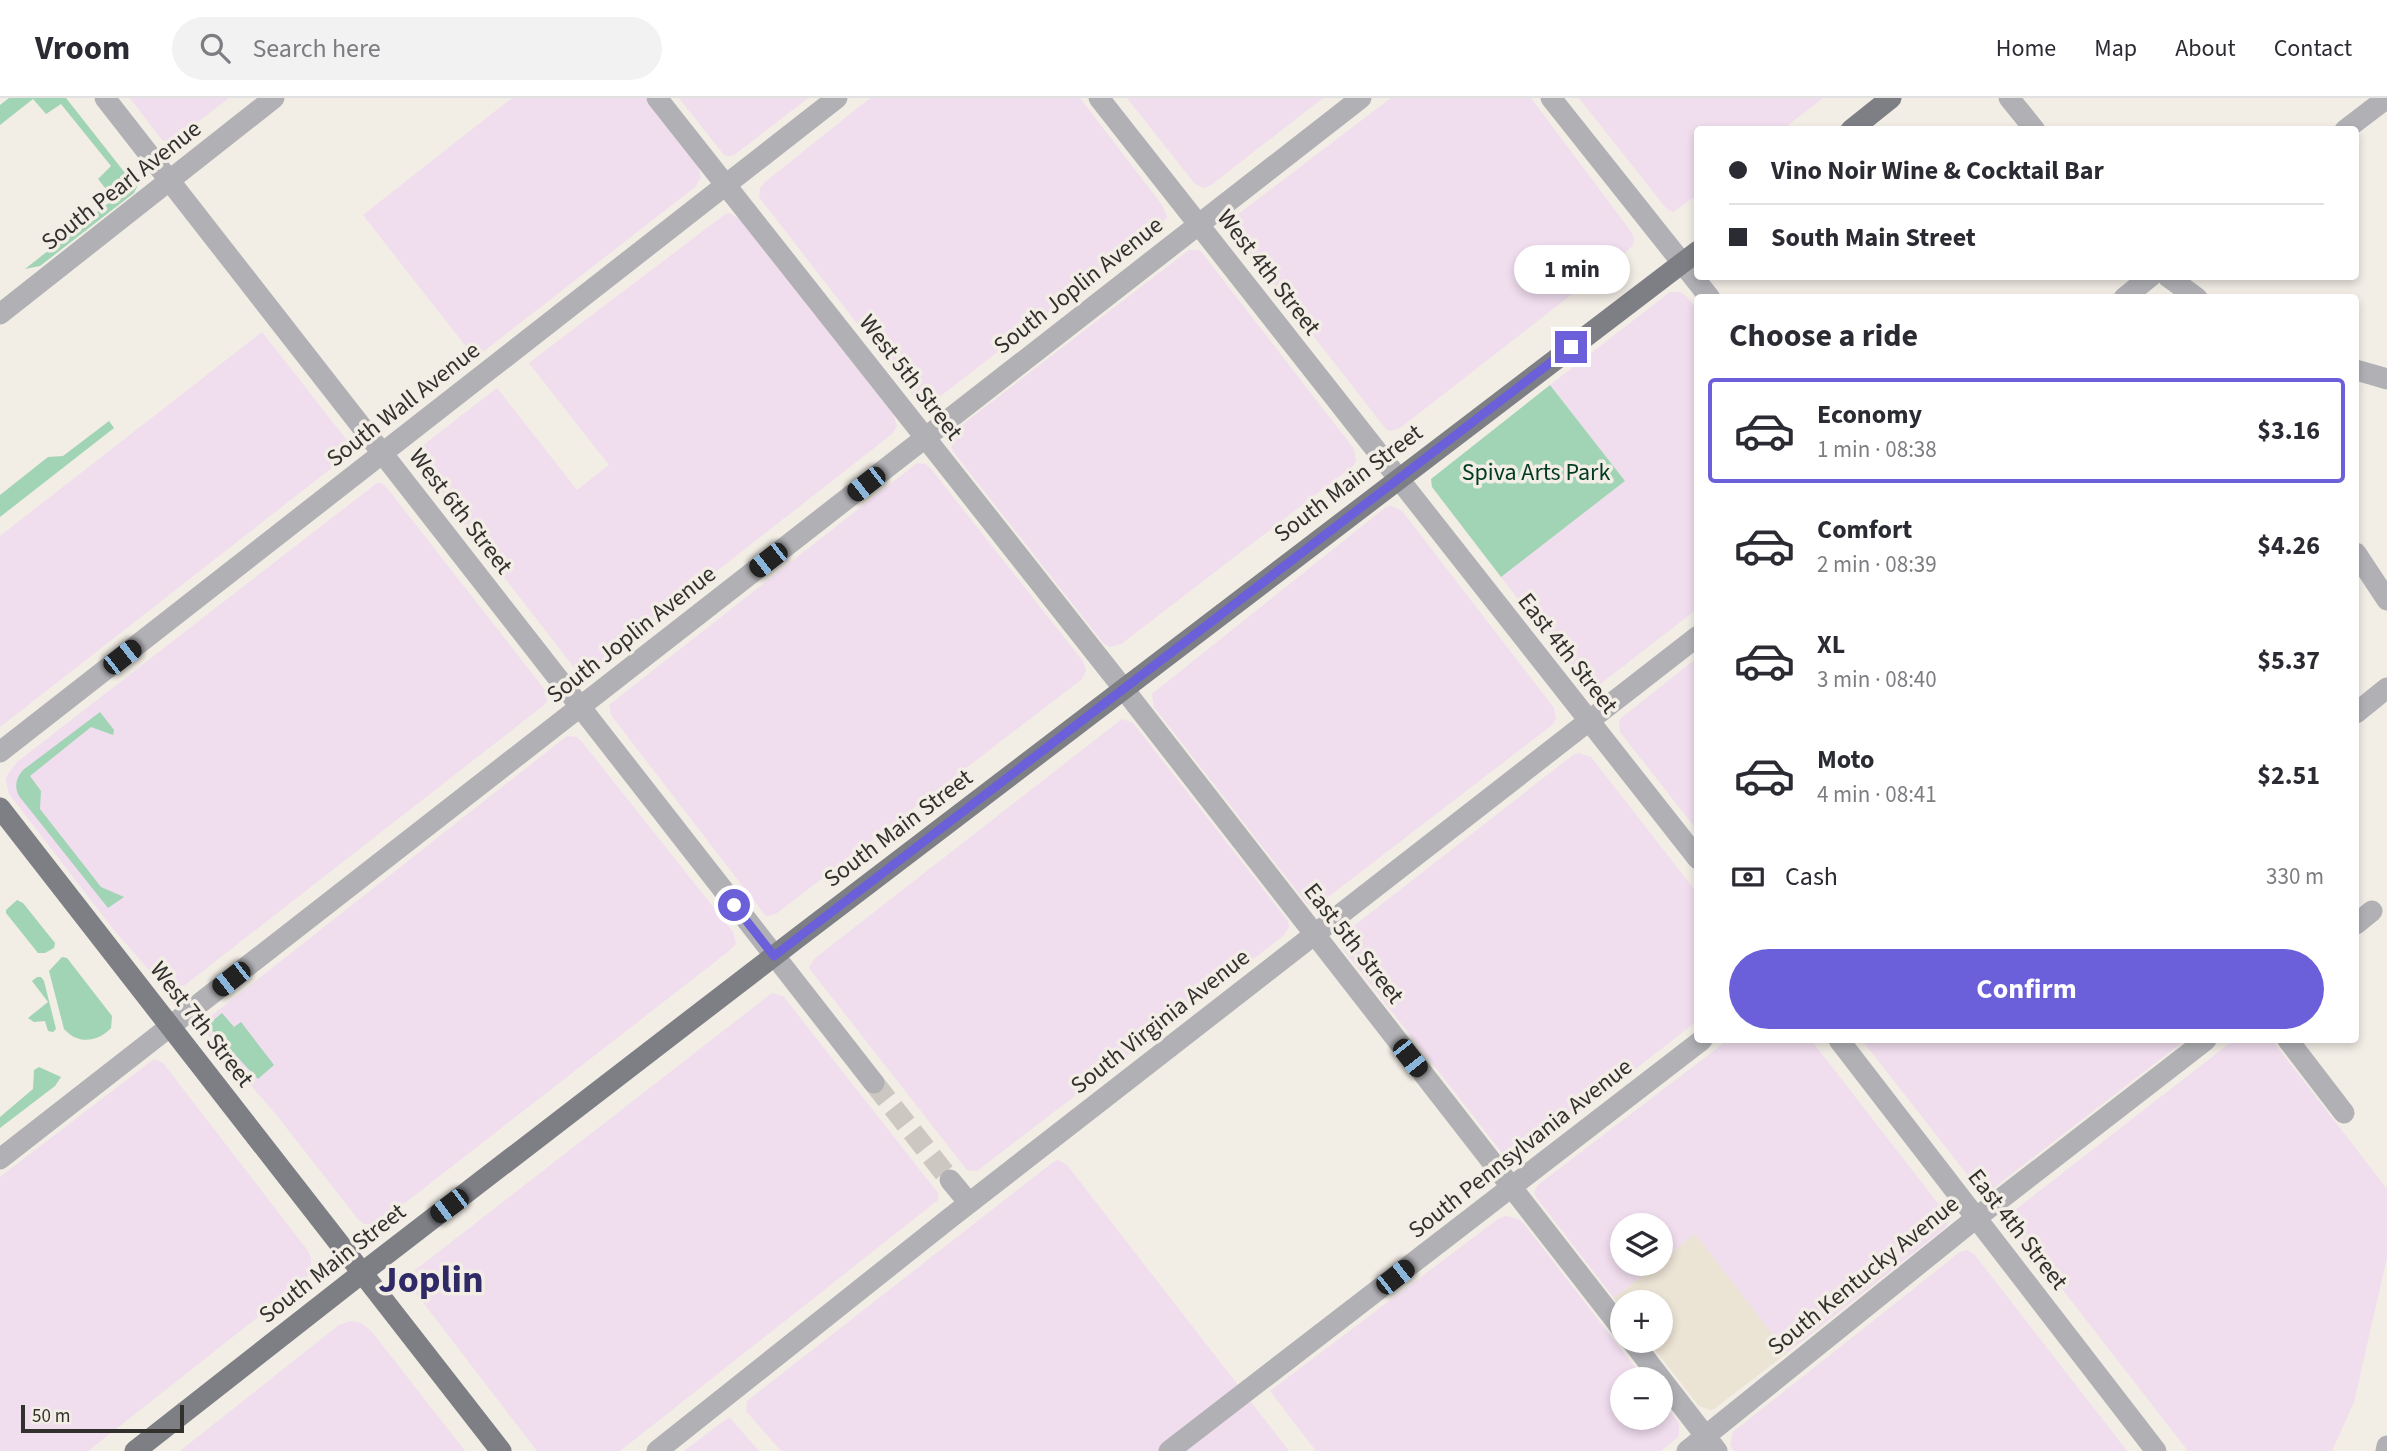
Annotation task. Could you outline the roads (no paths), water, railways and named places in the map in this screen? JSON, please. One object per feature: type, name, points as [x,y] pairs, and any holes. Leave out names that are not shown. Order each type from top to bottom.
[{"type":"main road","points":[[1856,126],[1891,98]]},
{"type":"main road","name":"South Main Street","points":[[135,1451],[362,1273],[1123,688],[1690,257]]},
{"type":"main road","name":"West 7th Street","points":[[0,808],[501,1451]]},
{"type":"street","name":"West 6th Street","points":[[105,98],[874,1083]]},
{"type":"street","name":"South Pearl Avenue","points":[[0,314],[274,98]]},
{"type":"street","name":"West 5th Street","points":[[657,98],[1123,688]]},
{"type":"street","name":"South Wall Avenue","points":[[0,752],[838,98]]},
{"type":"street","name":"West 4th Street","points":[[1099,98],[1396,479]]},
{"type":"street","name":"South Joplin Avenue","points":[[0,1159],[1361,98]]},
{"type":"street","points":[[1551,98],[1690,257]]},
{"type":"street","points":[[2009,98],[2032,126]]},
{"type":"street","points":[[2350,126],[2386,98]]},
{"type":"street","points":[[2129,294],[2146,280]]},
{"type":"street","points":[[2172,280],[2192,294]]},
{"type":"street","points":[[2359,371],[2387,379]]},
{"type":"street","name":"East 4th Street","points":[[1396,479],[1694,854]]},
{"type":"street","points":[[2359,558],[2387,600]]},
{"type":"street","name":"South Virginia Avenue","points":[[657,1451],[969,1203],[1694,639]]},
{"type":"street","name":"East 5th Street","points":[[1123,688],[1610,1314]]},
{"type":"street","points":[[2359,711],[2387,688]]},
{"type":"street","name":"South Pennsylvania Avenue","points":[[1169,1451],[1698,1043]]},
{"type":"street","name":"East 4th Street","points":[[1841,1043],[2156,1451]]},
{"type":"street","name":"South Kentucky Avenue","points":[[1687,1451],[1711,1443],[1976,1218],[2202,1043]]},
{"type":"street","points":[[2290,1043],[2344,1113]]},
{"type":"street","points":[[950,1180],[969,1203]]},
{"type":"street","points":[[1641,1353],[1711,1443]]},
{"type":"tunnel","points":[[874,1083],[950,1180]]},
{"type":"district","name":"Joplin","points":[[431,1279]]},
{"type":"park label","name":"Spiva Arts Park","points":[[1536,472]]}]
